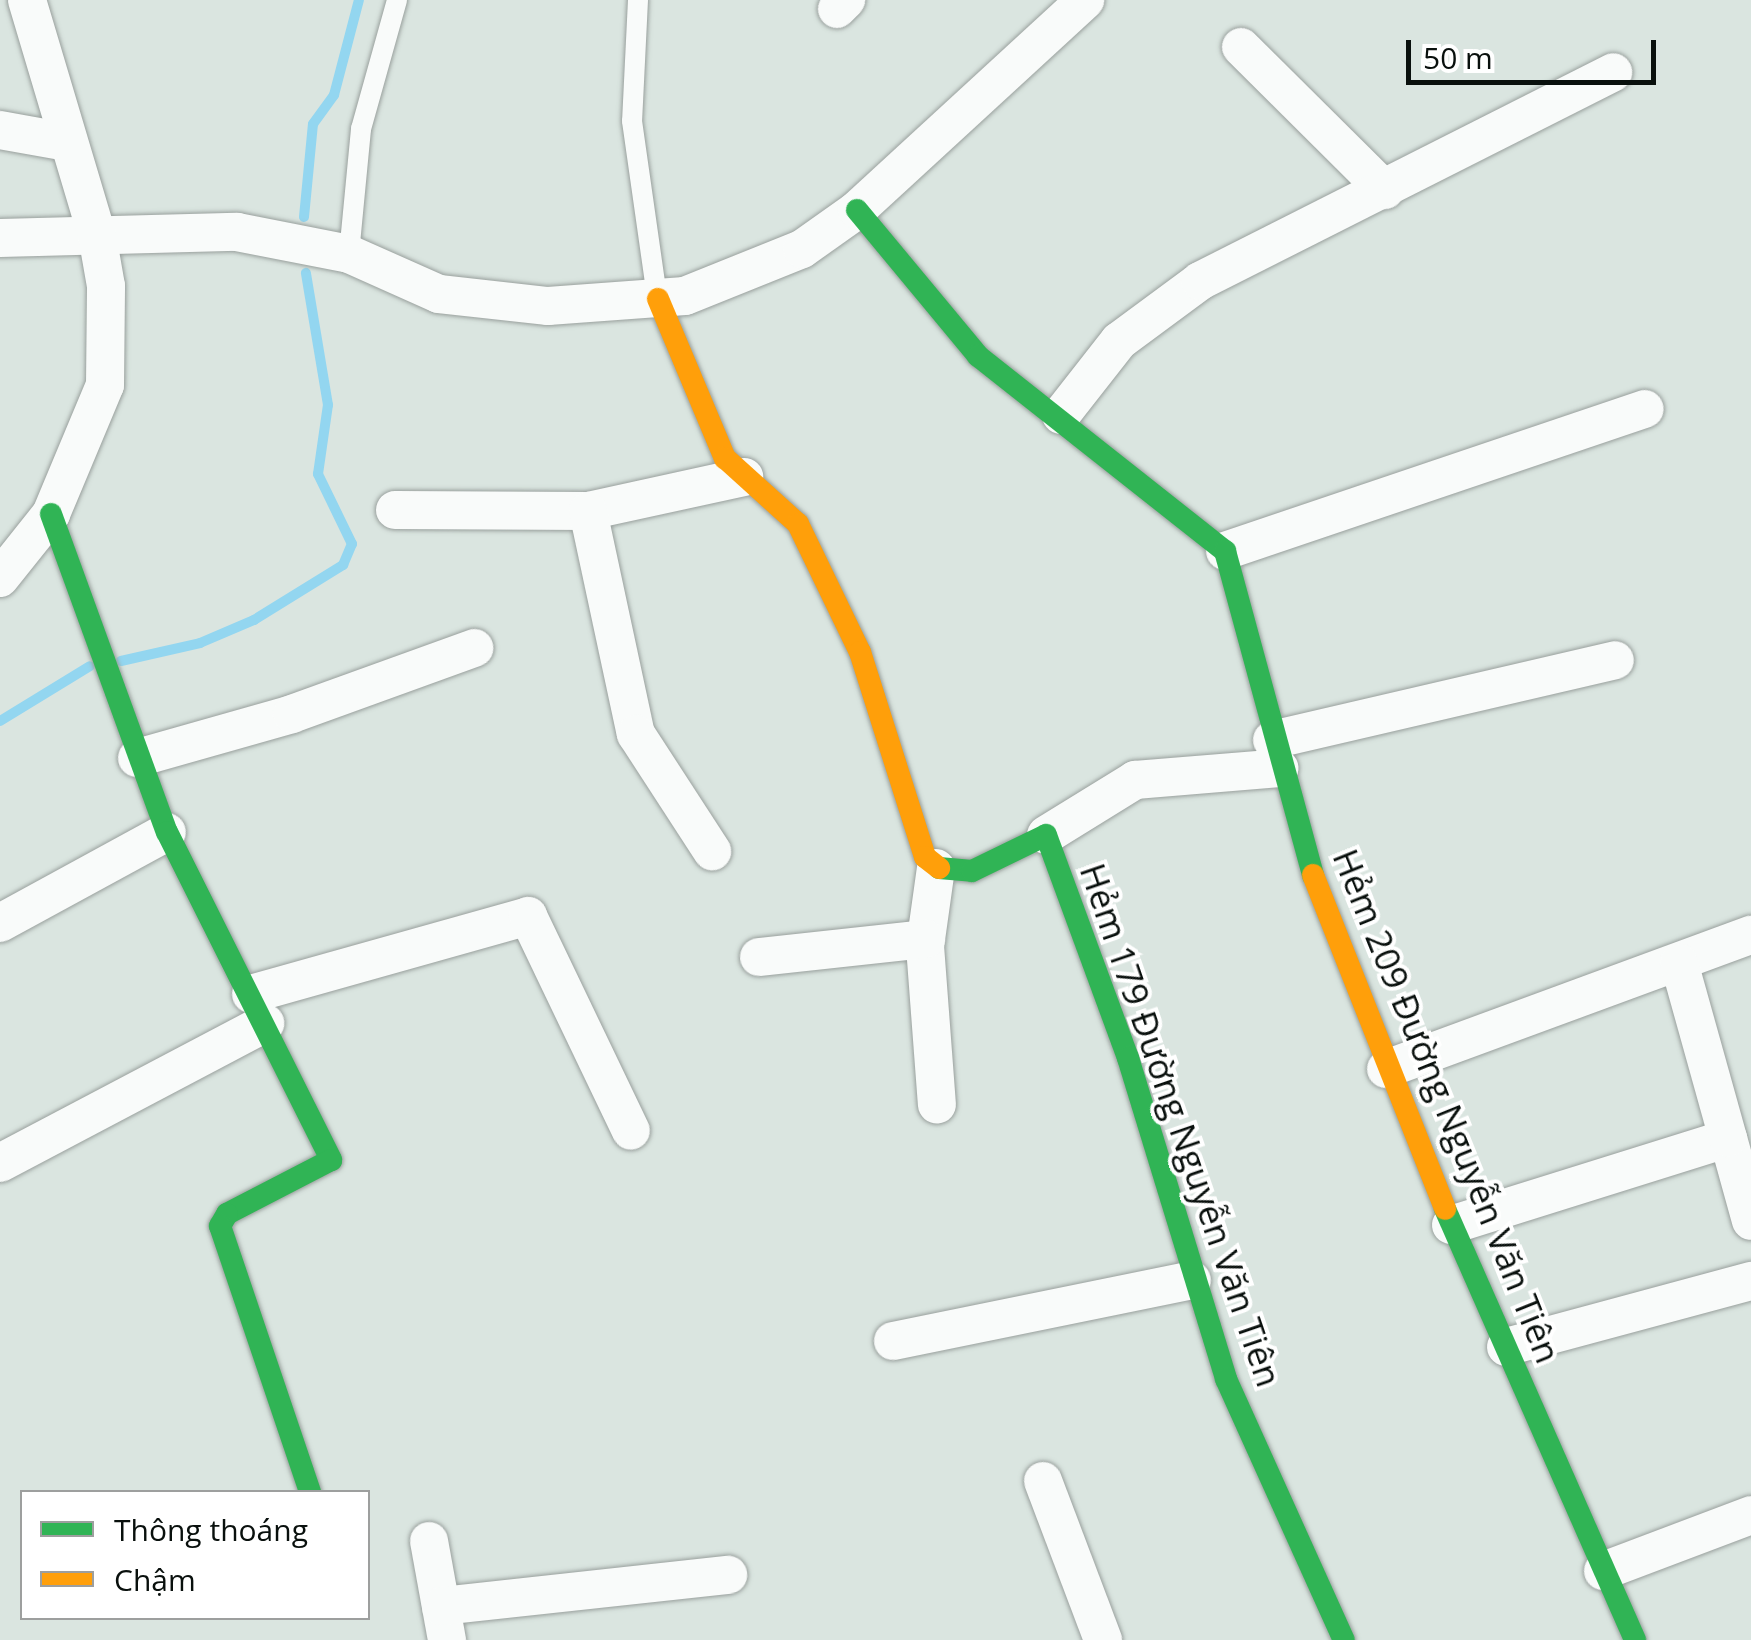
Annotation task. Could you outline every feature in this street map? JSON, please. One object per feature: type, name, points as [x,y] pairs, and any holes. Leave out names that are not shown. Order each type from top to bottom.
[{"type":"street","points":[[0,578],[51,514],[105,386],[106,286],[97,235],[66,142],[28,0]]},
{"type":"street","points":[[0,238],[238,232],[349,254],[439,294],[548,306],[658,300],[724,284],[802,249],[857,210],[1085,0]]},
{"type":"street","points":[[1241,47],[1385,190]]},
{"type":"street","points":[[1061,414],[1119,341],[1169,300],[1613,72]]},
{"type":"street","points":[[0,130],[66,142]]},
{"type":"street","points":[[857,210],[978,356],[1061,414],[1225,551],[1645,409]]},
{"type":"street","points":[[658,300],[712,434],[744,477],[798,524],[860,652],[925,858],[936,868],[926,940],[937,1105]]},
{"type":"street","points":[[395,510],[588,511],[744,477]]},
{"type":"street","points":[[588,511],[636,734],[712,851]]},
{"type":"street","points":[[51,514],[137,758],[168,832],[331,1160],[226,1214],[220,1226],[309,1490]]},
{"type":"street","name":"Hẻm 209 Đường Nguyễn Văn Tiên","points":[[1225,551],[1276,754],[1386,1069],[1635,1640]]},
{"type":"street","points":[[137,758],[292,714],[474,648]]},
{"type":"street","points":[[1046,835],[1134,780],[1276,754],[1615,660]]},
{"type":"street","points":[[0,923],[168,832]]},
{"type":"street","name":"Hẻm 179 Đường Nguyễn Văn Tiên","points":[[936,868],[972,871],[1046,835],[1128,1058],[1192,1280],[1226,1379],[1344,1640]]},
{"type":"street","points":[[0,1163],[258,1009],[518,912],[532,922],[631,1131]]},
{"type":"street","points":[[1386,1069],[1751,935]]},
{"type":"street","points":[[759,957],[926,940]]},
{"type":"street","points":[[1679,963],[1751,1221]]},
{"type":"street","points":[[1451,1225],[1728,1138]]},
{"type":"street","points":[[893,1341],[1192,1280]]},
{"type":"street","points":[[1506,1347],[1751,1282]]},
{"type":"street","points":[[1043,1481],[1097,1638]]},
{"type":"street","points":[[1603,1571],[1751,1515]]},
{"type":"street","points":[[429,1540],[444,1623],[728,1575]]},
{"type":"lane","points":[[349,254],[361,130],[397,0]]},
{"type":"lane","points":[[638,0],[632,121],[658,300]]},
{"type":"waterway","points":[[304,217],[313,124],[334,95],[359,0]]},
{"type":"waterway","points":[[121,661],[200,643],[254,620],[343,565],[352,544],[318,474],[328,405],[306,273]]},
{"type":"waterway","points":[[0,721],[90,666]]},
{"type":"traffic: fast","points":[[857,210],[978,356],[1225,551],[1313,875]]},
{"type":"traffic: fast","points":[[51,514],[167,832],[331,1160],[227,1214],[220,1226],[309,1490]]},
{"type":"traffic: fast","points":[[939,868],[972,871],[1046,835],[1128,1058],[1226,1379],[1344,1640]]},
{"type":"traffic: fast","points":[[1445,1209],[1635,1640]]},
{"type":"traffic: slow","points":[[658,299],[725,458],[798,524],[860,652],[925,857],[939,868]]},
{"type":"traffic: slow","points":[[1313,875],[1445,1209]]}]
